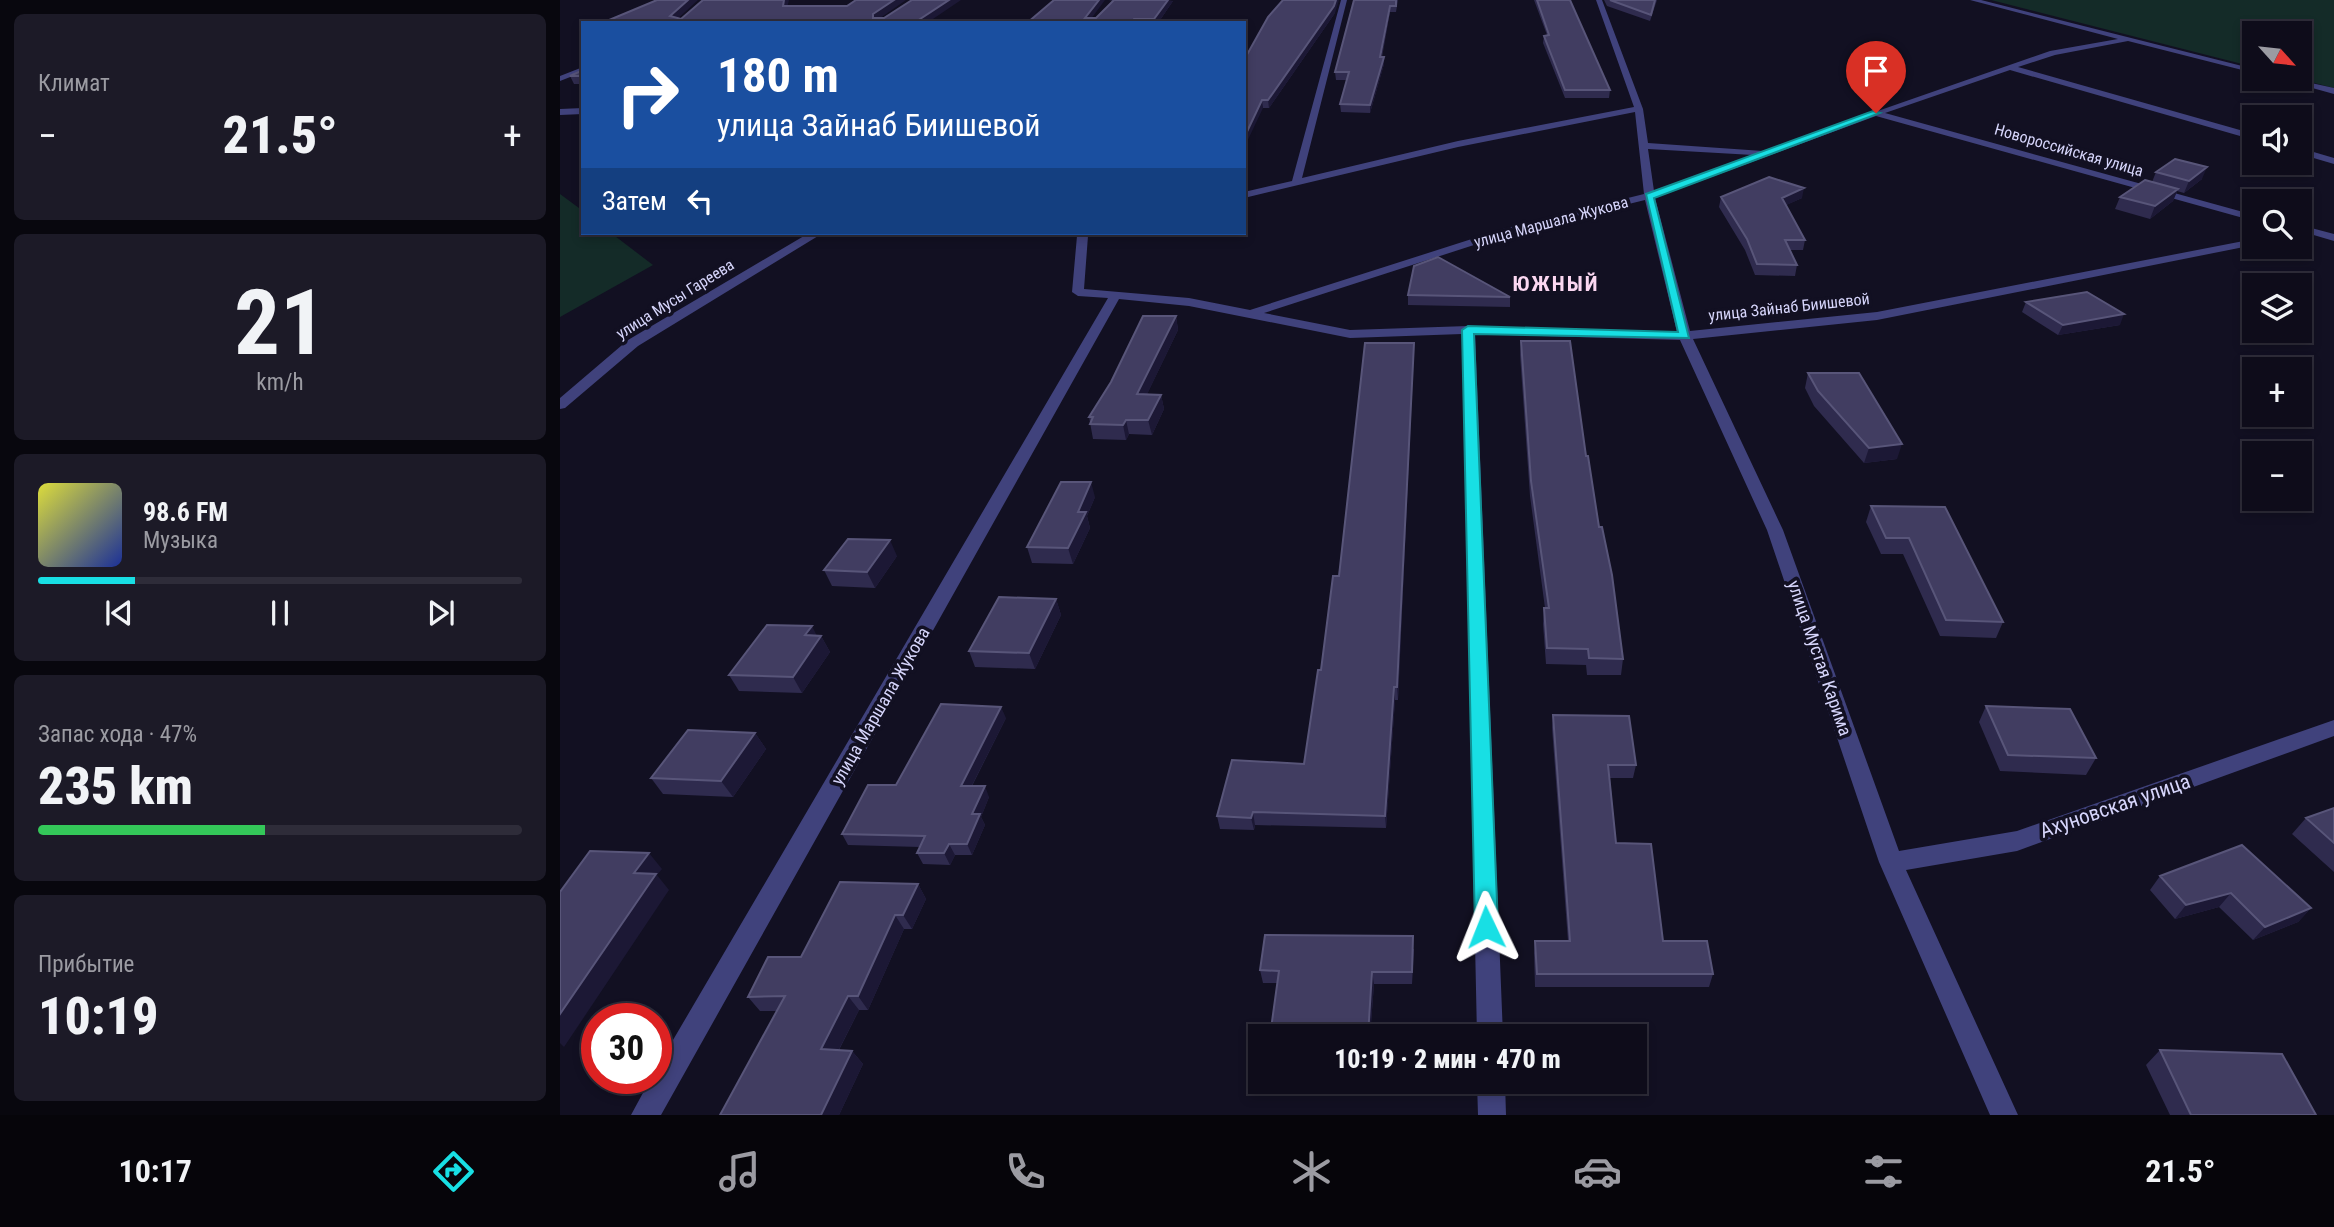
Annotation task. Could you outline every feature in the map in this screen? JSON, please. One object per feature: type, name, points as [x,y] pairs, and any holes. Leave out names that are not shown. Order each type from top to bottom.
[{"type":"street","points":[[1296,183],[1344,0]]},
{"type":"street","name":"улица Мустая Карима","points":[[1599,0],[1639,109],[1649,196],[1685,336],[1775,530],[1891,862],[2004,1115]]},
{"type":"street","points":[[1973,0],[2242,68]]},
{"type":"street","name":"улица Маршала Жукова","points":[[1252,313],[1507,231],[1649,196],[1876,113],[2053,53],[2129,40]]},
{"type":"street","points":[[2011,68],[2242,134]]},
{"type":"street","points":[[560,79],[581,70]]},
{"type":"street","points":[[2312,86],[2334,91]]},
{"type":"street","points":[[1246,195],[1458,144],[1639,109]]},
{"type":"street","points":[[560,111],[581,111]]},
{"type":"street","name":"Новороссийская улица","points":[[1876,113],[2242,215]]},
{"type":"street","points":[[1597,117],[1619,122]]},
{"type":"street","points":[[1630,125],[1642,127]]},
{"type":"street","points":[[1643,145],[1767,153]]},
{"type":"street","points":[[2312,154],[2334,161]]},
{"type":"street","points":[[2313,231],[2334,225]]},
{"type":"street","points":[[2313,231],[2334,238]]},
{"type":"street","name":"улица Мусы Гареева","points":[[560,405],[633,343],[814,235]]},
{"type":"street","name":"улица Зайнаб Биишевой","points":[[1086,235],[1078,292],[1114,298],[1189,302],[1350,334],[1468,330],[1685,336],[1877,316],[2242,244]]},
{"type":"street","name":"улица Маршала Жукова","points":[[645,1115],[1114,298]]},
{"type":"street","points":[[1468,330],[1490,1024]]},
{"type":"street","name":"Ахуновская улица","points":[[1891,862],[2017,841],[2334,728]]},
{"type":"street","points":[[1491,1094],[1492,1115]]},
{"type":"green space","points":[[1991,0],[2334,0],[2334,88],[2312,82],[2312,21],[2242,21],[2242,64]]},
{"type":"green space","points":[[560,194],[581,210],[581,235],[614,235],[653,265],[560,317]]},
{"type":"building","points":[[657,0],[688,0],[670,16],[681,19],[703,0],[784,0],[783,6],[847,6],[856,0],[894,0],[873,14],[873,18],[884,18],[912,0],[949,0],[917,21],[607,21]]},
{"type":"building","points":[[1054,0],[1099,0],[1085,18],[1096,18],[1114,0],[1168,0],[1154,19],[1029,21]]},
{"type":"building","points":[[1283,0],[1336,0],[1268,100],[1262,100],[1246,134],[1246,56],[1268,17]]},
{"type":"building","points":[[1354,0],[1396,0],[1396,6],[1390,6],[1380,57],[1384,57],[1370,105],[1340,104],[1349,72],[1335,72]]},
{"type":"building","points":[[1537,0],[1570,0],[1610,90],[1565,90],[1544,36],[1549,35]]},
{"type":"building","points":[[1610,0],[1655,0],[1651,15]]},
{"type":"building","points":[[2175,159],[2207,167],[2189,181],[2156,172]]},
{"type":"building","points":[[1769,177],[1804,188],[1782,198],[1805,240],[1785,240],[1797,265],[1757,264],[1747,239],[1721,197]]},
{"type":"building","points":[[2145,180],[2178,189],[2155,206],[2120,197]]},
{"type":"building","points":[[1438,257],[1510,297],[1408,295],[1414,266]]},
{"type":"building","points":[[2087,292],[2124,314],[2063,325],[2026,302]]},
{"type":"building","points":[[1143,316],[1176,316],[1137,394],[1161,395],[1148,420],[1126,420],[1123,425],[1090,424],[1093,417],[1089,417],[1111,382]]},
{"type":"building","points":[[1521,341],[1570,341],[1586,456],[1599,527],[1602,527],[1612,575],[1623,659],[1589,658],[1588,649],[1547,648],[1544,608],[1549,608],[1531,481]]},
{"type":"building","points":[[1365,343],[1414,343],[1397,687],[1394,687],[1385,816],[1253,812],[1251,818],[1217,816],[1232,760],[1304,764],[1318,670],[1321,670],[1333,576],[1339,576]]},
{"type":"building","points":[[1808,373],[1859,373],[1902,444],[1869,448],[1818,391]]},
{"type":"building","points":[[1061,482],[1091,482],[1078,512],[1086,512],[1068,548],[1027,547]]},
{"type":"building","points":[[1871,506],[1945,507],[2003,622],[1946,620],[1909,538],[1886,538]]},
{"type":"building","points":[[848,539],[890,540],[867,572],[824,570]]},
{"type":"building","points":[[999,597],[1056,599],[1029,653],[969,651]]},
{"type":"building","points":[[767,625],[812,626],[805,635],[821,636],[793,677],[729,675]]},
{"type":"building","points":[[941,704],[1001,707],[961,786],[985,786],[972,814],[980,814],[967,844],[949,844],[944,853],[917,853],[925,836],[842,834],[868,785],[896,785]]},
{"type":"building","points":[[1986,706],[2070,709],[2096,758],[2008,755]]},
{"type":"building","points":[[1553,715],[1629,716],[1636,765],[1608,765],[1616,843],[1651,844],[1663,941],[1707,941],[1713,974],[1537,974],[1535,941],[1570,941]]},
{"type":"building","points":[[688,730],[755,733],[721,781],[651,778]]},
{"type":"building","points":[[2334,808],[2334,843],[2306,818]]},
{"type":"building","points":[[2242,845],[2311,908],[2265,927],[2231,893],[2186,905],[2160,876]]},
{"type":"building","points":[[590,851],[649,853],[634,873],[656,874],[560,1014],[560,892]]},
{"type":"building","points":[[840,882],[918,884],[903,915],[895,915],[858,996],[848,996],[821,1049],[852,1051],[821,1115],[720,1115],[785,996],[748,997],[768,957],[801,957]]},
{"type":"building","points":[[1265,935],[1413,936],[1412,972],[1372,972],[1369,1024],[1272,1024],[1279,971],[1260,970]]},
{"type":"building","points":[[2160,1050],[2282,1054],[2316,1115],[2191,1115]]},
{"type":"district","name":"ЮЖНЫЙ","points":[[1556,284]]},
{"type":"route","points":[[1486,927],[1468,330],[1685,336],[1649,196],[1876,113]]}]
